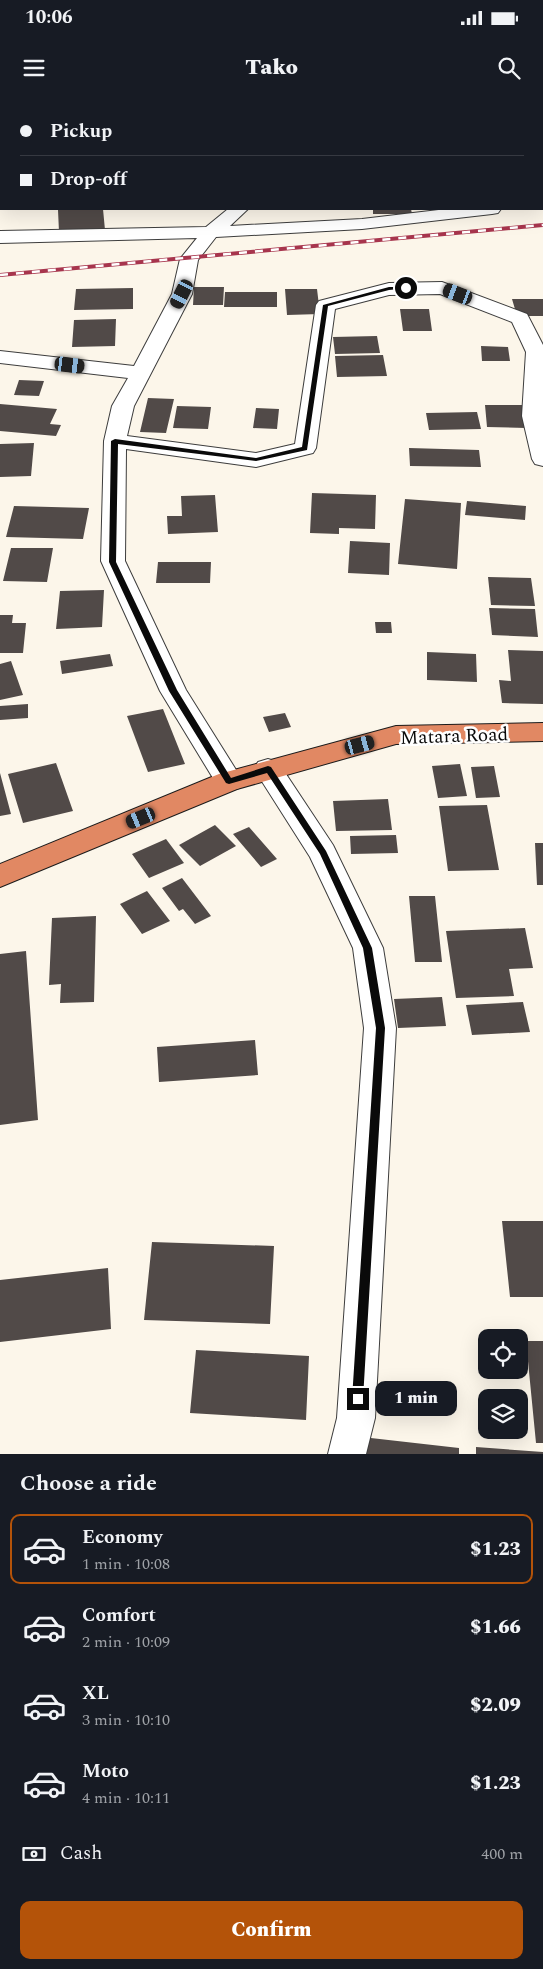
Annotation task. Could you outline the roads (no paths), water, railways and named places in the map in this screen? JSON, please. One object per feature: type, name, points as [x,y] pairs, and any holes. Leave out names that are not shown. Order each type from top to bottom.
[{"type":"highway","name":"Matara Road","points":[[0,876],[229,781],[396,735],[543,732]]},
{"type":"street","points":[[229,781],[173,691],[113,562],[115,441],[123,406],[182,294],[189,260],[211,232],[238,210]]},
{"type":"street","points":[[0,237],[211,232],[362,224],[483,210]]},
{"type":"street","points":[[115,441],[256,460],[305,448],[326,305],[389,289],[442,288],[520,318],[536,352],[533,416],[543,459]]},
{"type":"street","points":[[0,357],[141,373]]},
{"type":"street","points":[[268,769],[323,853],[368,948],[380,1028],[356,1418],[347,1454]]},
{"type":"railway","points":[[0,275],[543,225]]}]
